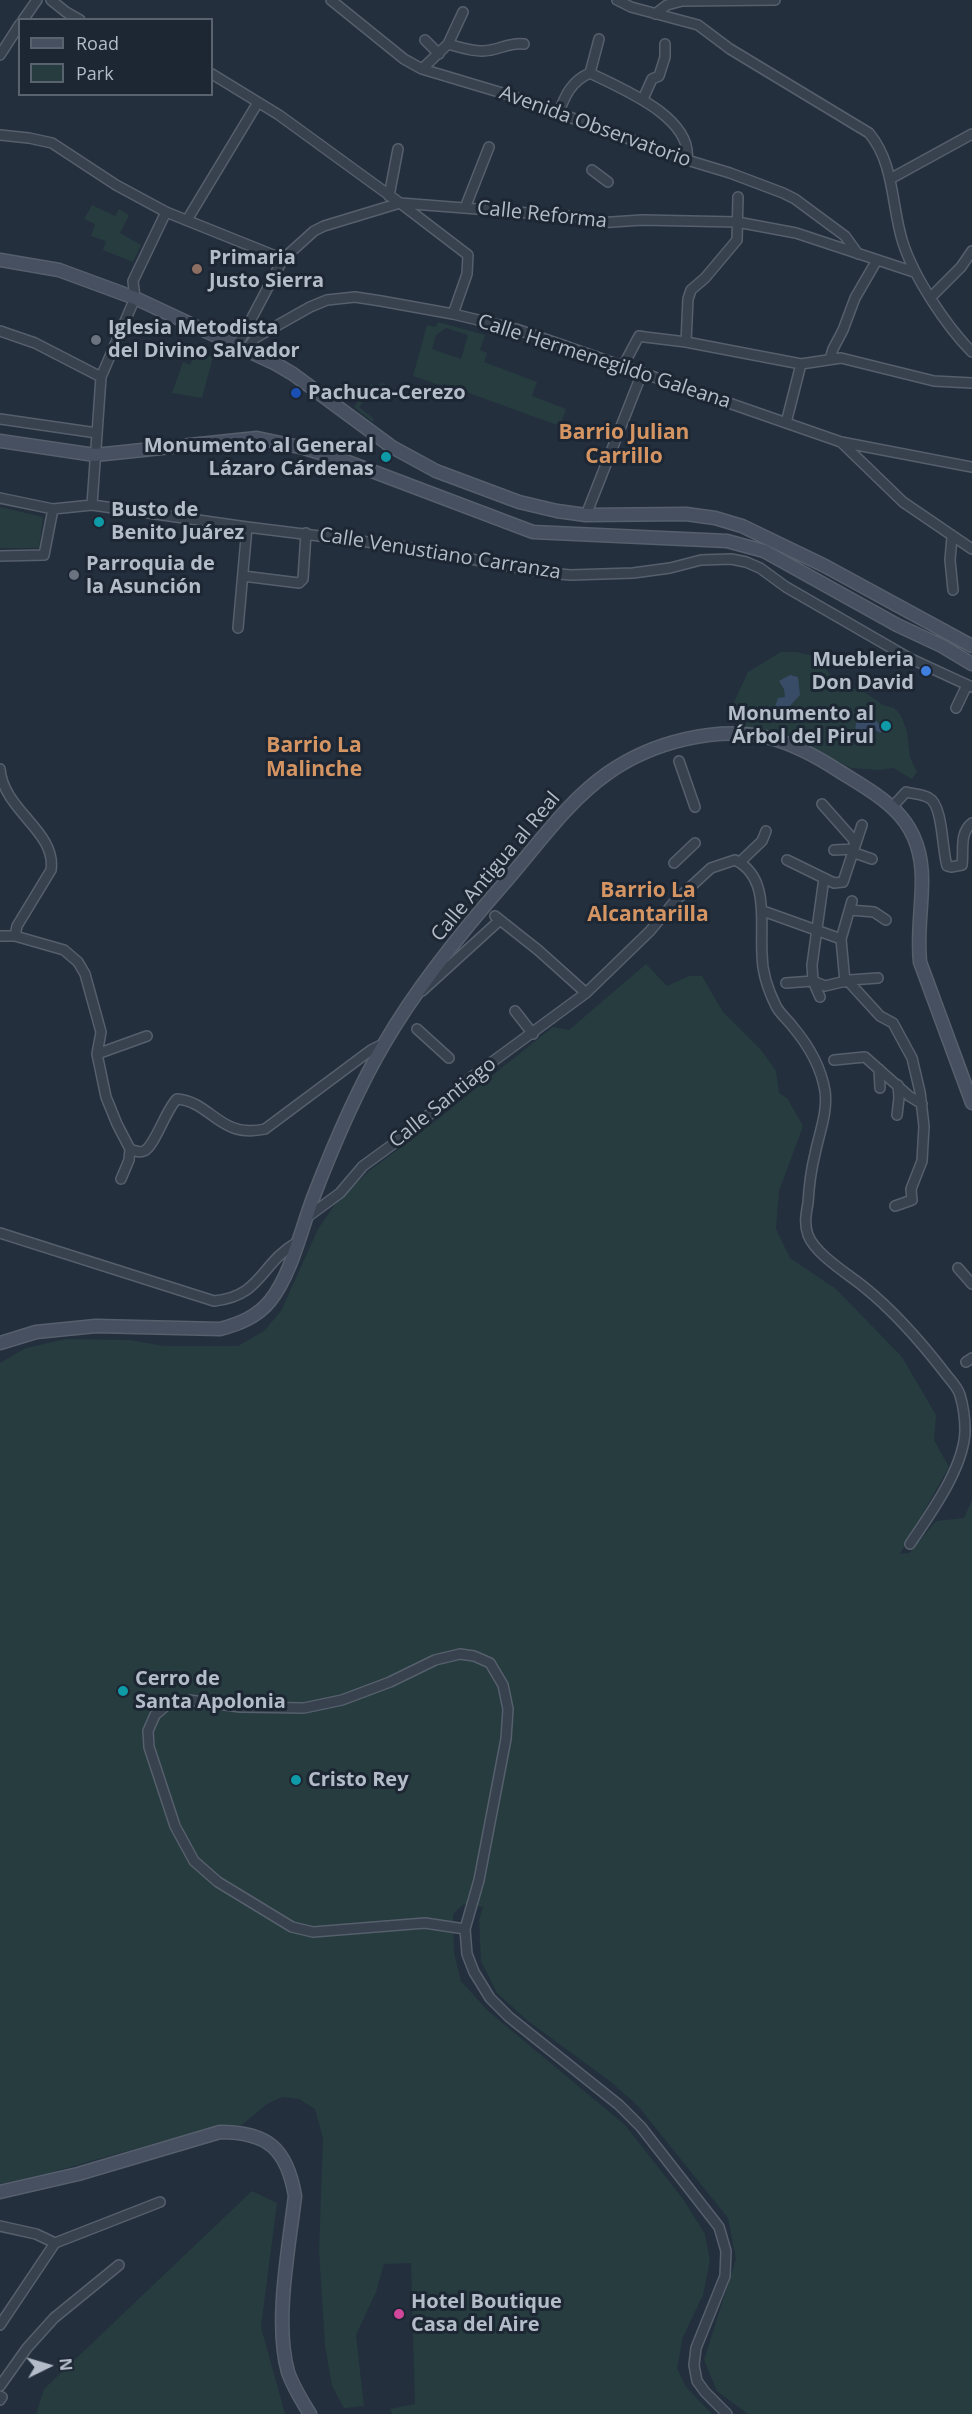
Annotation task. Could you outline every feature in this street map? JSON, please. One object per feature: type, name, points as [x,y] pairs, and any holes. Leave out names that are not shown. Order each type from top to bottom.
[{"type":"main road","points":[[0,260],[59,270],[135,298],[242,348],[293,374],[392,447],[436,471],[519,502],[586,515],[686,514],[715,518],[742,526],[825,566],[972,646]]},
{"type":"main road","points":[[0,441],[95,455],[242,438],[265,439],[340,459],[533,532],[727,541],[745,545],[764,551],[972,664]]},
{"type":"main road","name":"Calle Antigua al Real","points":[[0,1343],[36,1332],[96,1326],[200,1330],[235,1326],[259,1312],[269,1302],[283,1279],[333,1144],[383,1044],[414,999],[489,901],[569,809],[606,774],[645,752],[676,742],[730,734],[767,738],[834,768],[893,806],[904,818],[916,837],[921,860],[922,882],[918,940],[920,962],[972,1103]]},
{"type":"main road","points":[[0,2192],[78,2174],[220,2132],[238,2132],[265,2140],[278,2150],[292,2177],[295,2196],[282,2322],[289,2373],[310,2414]]},
{"type":"street","points":[[24,18],[37,0]]},
{"type":"street","points":[[51,0],[76,18]]},
{"type":"street","name":"Avenida Observatorio","points":[[331,0],[404,59],[422,69],[509,95],[687,160],[730,172],[795,199],[845,236],[858,254]]},
{"type":"street","points":[[617,0],[655,14],[698,25],[730,50],[869,134],[879,146],[890,179],[895,215],[914,272],[972,352]]},
{"type":"street","points":[[655,14],[668,5],[682,1],[775,0]]},
{"type":"street","points":[[422,69],[448,45],[463,12]]},
{"type":"street","points":[[0,55],[18,27]]},
{"type":"street","points":[[558,114],[569,88],[590,73],[595,60],[598,39]]},
{"type":"street","points":[[424,40],[439,54]]},
{"type":"street","points":[[448,45],[477,51],[490,51],[512,44],[524,44]]},
{"type":"street","points":[[643,99],[652,79],[660,76],[665,57],[665,44]]},
{"type":"street","points":[[590,73],[643,99],[674,125],[688,150],[687,160]]},
{"type":"street","name":"Calle Reforma","points":[[213,75],[279,115],[400,203],[580,217],[597,223],[642,220],[737,222],[796,233],[914,272]]},
{"type":"street","points":[[187,220],[258,104]]},
{"type":"street","points":[[890,179],[972,134]]},
{"type":"street","points":[[0,135],[52,143],[116,185],[166,212],[283,259]]},
{"type":"street","points":[[465,208],[489,147]]},
{"type":"street","points":[[389,196],[398,149]]},
{"type":"street","points":[[592,170],[608,182]]},
{"type":"street","points":[[686,342],[688,299],[691,290],[705,278],[737,240],[738,197]]},
{"type":"street","points":[[242,348],[283,259],[314,231],[324,226],[400,203],[468,255],[467,274],[453,314]]},
{"type":"street","points":[[92,505],[101,377],[135,298],[133,281],[166,212]]},
{"type":"street","points":[[931,297],[961,267],[972,251]]},
{"type":"street","points":[[830,359],[855,298],[878,260]]},
{"type":"street","name":"Calle Hermenegildo Galeana","points":[[242,348],[255,338],[310,307],[327,300],[355,297],[453,314],[516,329],[841,442],[972,467]]},
{"type":"street","points":[[0,331],[35,343],[101,377]]},
{"type":"street","points":[[623,366],[639,336],[686,342],[801,364],[841,358],[934,381],[972,383]]},
{"type":"street","points":[[786,423],[801,364]]},
{"type":"street","points":[[586,515],[642,373]]},
{"type":"street","points":[[0,419],[97,433]]},
{"type":"street","points":[[841,442],[903,502],[972,549]]},
{"type":"street","name":"Calle Venustiano Carranza","points":[[0,498],[52,509],[92,505],[306,533],[459,555],[513,568],[555,574],[633,573],[670,568],[700,560],[731,559],[760,568],[786,587],[909,658],[969,686]]},
{"type":"street","points":[[0,556],[44,555],[52,509]]},
{"type":"street","points":[[238,628],[247,527]]},
{"type":"street","points":[[243,576],[299,583],[303,579],[306,533]]},
{"type":"street","points":[[952,537],[950,560],[953,590]]},
{"type":"street","points":[[956,708],[969,686]]},
{"type":"street","points":[[679,761],[695,807]]},
{"type":"street","points":[[0,769],[1,781],[6,794],[44,840],[50,851],[51,870],[17,926],[15,936]]},
{"type":"street","points":[[893,806],[906,792],[928,797],[933,801],[939,818],[944,857],[947,866],[951,867],[962,865],[964,834],[972,823]]},
{"type":"street","points":[[822,804],[853,839],[854,849]]},
{"type":"street","points":[[786,860],[834,883],[843,882],[862,825]]},
{"type":"street","points":[[766,831],[762,841],[740,862],[750,873],[762,902],[762,954],[766,980],[777,1008],[811,1052],[821,1073],[826,1094],[824,1115],[810,1178],[805,1222],[807,1232],[811,1242],[822,1253],[870,1292],[901,1322],[928,1351],[955,1385],[960,1395],[965,1431],[958,1462],[934,1509],[910,1544]]},
{"type":"street","points":[[674,863],[695,843]]},
{"type":"street","points":[[834,850],[854,849],[872,859]]},
{"type":"street","name":"Calle Santiago","points":[[305,1219],[340,1193],[363,1166],[407,1134],[473,1076],[586,993],[650,931],[675,901],[711,868],[728,861],[740,862]]},
{"type":"street","points":[[820,997],[813,981],[812,965],[824,878]]},
{"type":"street","points":[[886,920],[874,912],[851,905],[841,939],[847,981],[880,1016],[893,1023],[899,1037],[909,1050],[922,1104],[924,1144],[921,1167],[911,1189],[912,1200],[895,1206]]},
{"type":"street","points":[[763,911],[841,939]]},
{"type":"street","points":[[414,999],[498,918],[586,993]]},
{"type":"street","points":[[0,936],[15,936],[64,950],[78,962],[85,974],[101,1032],[97,1054],[106,1097],[130,1149],[129,1160],[121,1179]]},
{"type":"street","points":[[786,983],[813,981],[825,986],[878,978]]},
{"type":"street","points":[[515,1011],[533,1034]]},
{"type":"street","points":[[417,1029],[449,1058]]},
{"type":"street","points":[[97,1054],[147,1036]]},
{"type":"street","points":[[130,1149],[137,1152],[149,1148],[164,1117],[177,1099],[192,1103],[223,1125],[237,1130],[251,1132],[265,1129],[371,1050],[383,1044]]},
{"type":"street","points":[[834,1060],[865,1057],[922,1104]]},
{"type":"street","points":[[879,1069],[880,1088]]},
{"type":"street","points":[[897,1085],[899,1098],[897,1115]]},
{"type":"street","points":[[0,1233],[214,1301],[231,1299],[247,1292],[259,1281],[281,1252],[296,1244]]},
{"type":"street","points":[[972,1278],[958,1268],[972,1284]]},
{"type":"street","points":[[465,1929],[425,1923],[313,1932],[292,1928],[218,1882],[194,1861],[175,1826],[149,1747],[148,1731],[155,1715],[168,1704],[189,1700],[240,1707],[304,1708],[342,1700],[390,1682],[435,1659],[460,1654],[474,1656],[490,1663],[503,1685],[507,1709],[506,1739],[479,1880],[465,1929],[467,1954],[474,1972],[490,1998],[509,2017],[619,2105],[642,2127],[719,2227],[726,2251],[725,2276],[696,2348],[694,2365],[697,2380],[701,2386],[727,2414]]},
{"type":"street","points":[[0,2325],[55,2243],[160,2202]]},
{"type":"street","points":[[0,2226],[36,2234],[55,2243]]},
{"type":"street","points":[[0,2386],[27,2348],[54,2318],[119,2265]]},
{"type":"green space","points":[[92,205],[115,216],[119,209],[129,215],[120,233],[141,245],[133,262],[103,250],[106,241],[91,236],[95,224],[84,219]]},
{"type":"green space","points":[[438,322],[485,335],[480,350],[487,353],[484,362],[537,382],[532,396],[566,409],[560,426],[444,384],[442,386],[413,376],[427,325],[436,327]],"holes":[[[446,328],[468,335],[461,359],[432,349],[436,335]]]},
{"type":"green space","points":[[196,350],[213,357],[202,398],[172,393],[183,362],[190,365]]},
{"type":"green space","points":[[382,382],[387,386],[386,392],[376,393],[374,396],[369,394],[359,407],[374,419],[373,422],[354,407],[371,384],[377,388]]},
{"type":"green space","points":[[0,507],[43,517],[39,548],[0,548]]},
{"type":"green space","points":[[781,652],[797,652],[817,657],[843,686],[863,691],[883,705],[894,708],[900,714],[907,731],[910,757],[917,772],[912,779],[893,768],[879,770],[851,768],[802,744],[785,743],[764,731],[744,728],[734,702],[748,672]]},
{"type":"green space","points":[[646,964],[667,986],[689,976],[702,976],[723,1012],[762,1051],[776,1071],[779,1093],[787,1098],[803,1126],[779,1191],[776,1229],[790,1258],[836,1289],[902,1357],[936,1415],[934,1440],[949,1467],[900,1554],[909,1553],[936,1521],[964,1518],[972,1500],[972,2414],[748,2414],[717,2391],[704,2360],[736,2259],[728,2218],[638,2106],[611,2082],[528,2021],[497,1993],[481,1961],[479,1920],[483,1907],[464,1904],[453,1914],[454,1953],[461,1981],[487,2010],[625,2125],[683,2199],[705,2234],[710,2261],[703,2295],[683,2337],[677,2368],[686,2387],[712,2414],[392,2414],[390,2409],[415,2404],[411,2263],[384,2264],[376,2292],[356,2335],[364,2406],[344,2408],[332,2386],[325,2346],[319,2251],[323,2138],[315,2109],[299,2099],[282,2097],[267,2104],[242,2125],[220,2125],[49,2173],[0,2184],[0,1363],[26,1348],[66,1339],[130,1340],[164,1346],[238,1346],[264,1331],[281,1311],[318,1229],[336,1203],[369,1171],[553,1027],[569,1030]]},
{"type":"green space","points":[[252,2191],[277,2203],[261,2327],[285,2414],[36,2414],[44,2389]]},
{"type":"water","points":[[790,675],[798,677],[800,695],[788,708],[775,707],[778,698],[785,697],[784,689],[779,681]]},
{"type":"water","points":[[865,719],[876,721],[882,727],[881,733],[870,728],[872,732],[861,739],[855,734],[856,723]]},
{"type":"place","name":"Primaria Justo Sierra","points":[[197,269]]},
{"type":"place","name":"Iglesia Metodista del Divino Salvador","points":[[96,340]]},
{"type":"place","name":"Pachuca-Cerezo","points":[[296,393]]},
{"type":"place","name":"Monumento al General Lázaro Cárdenas","points":[[386,457]]},
{"type":"place","name":"Busto de Benito Juárez","points":[[99,522]]},
{"type":"place","name":"Parroquia de la Asunción","points":[[74,575]]},
{"type":"place","name":"Muebleria Don David","points":[[926,671]]},
{"type":"place","name":"Monumento al Árbol del Pirul","points":[[886,726]]},
{"type":"place","name":"Cerro de Santa Apolonia","points":[[123,1691]]},
{"type":"place","name":"Cristo Rey","points":[[296,1780]]},
{"type":"place","name":"Hotel Boutique Casa del Aire","points":[[399,2314]]},
{"type":"district","name":"Barrio Julian Carrillo","points":[[624,445]]},
{"type":"district","name":"Barrio La Malinche","points":[[314,758]]},
{"type":"district","name":"Barrio La Alcantarilla","points":[[648,903]]}]
